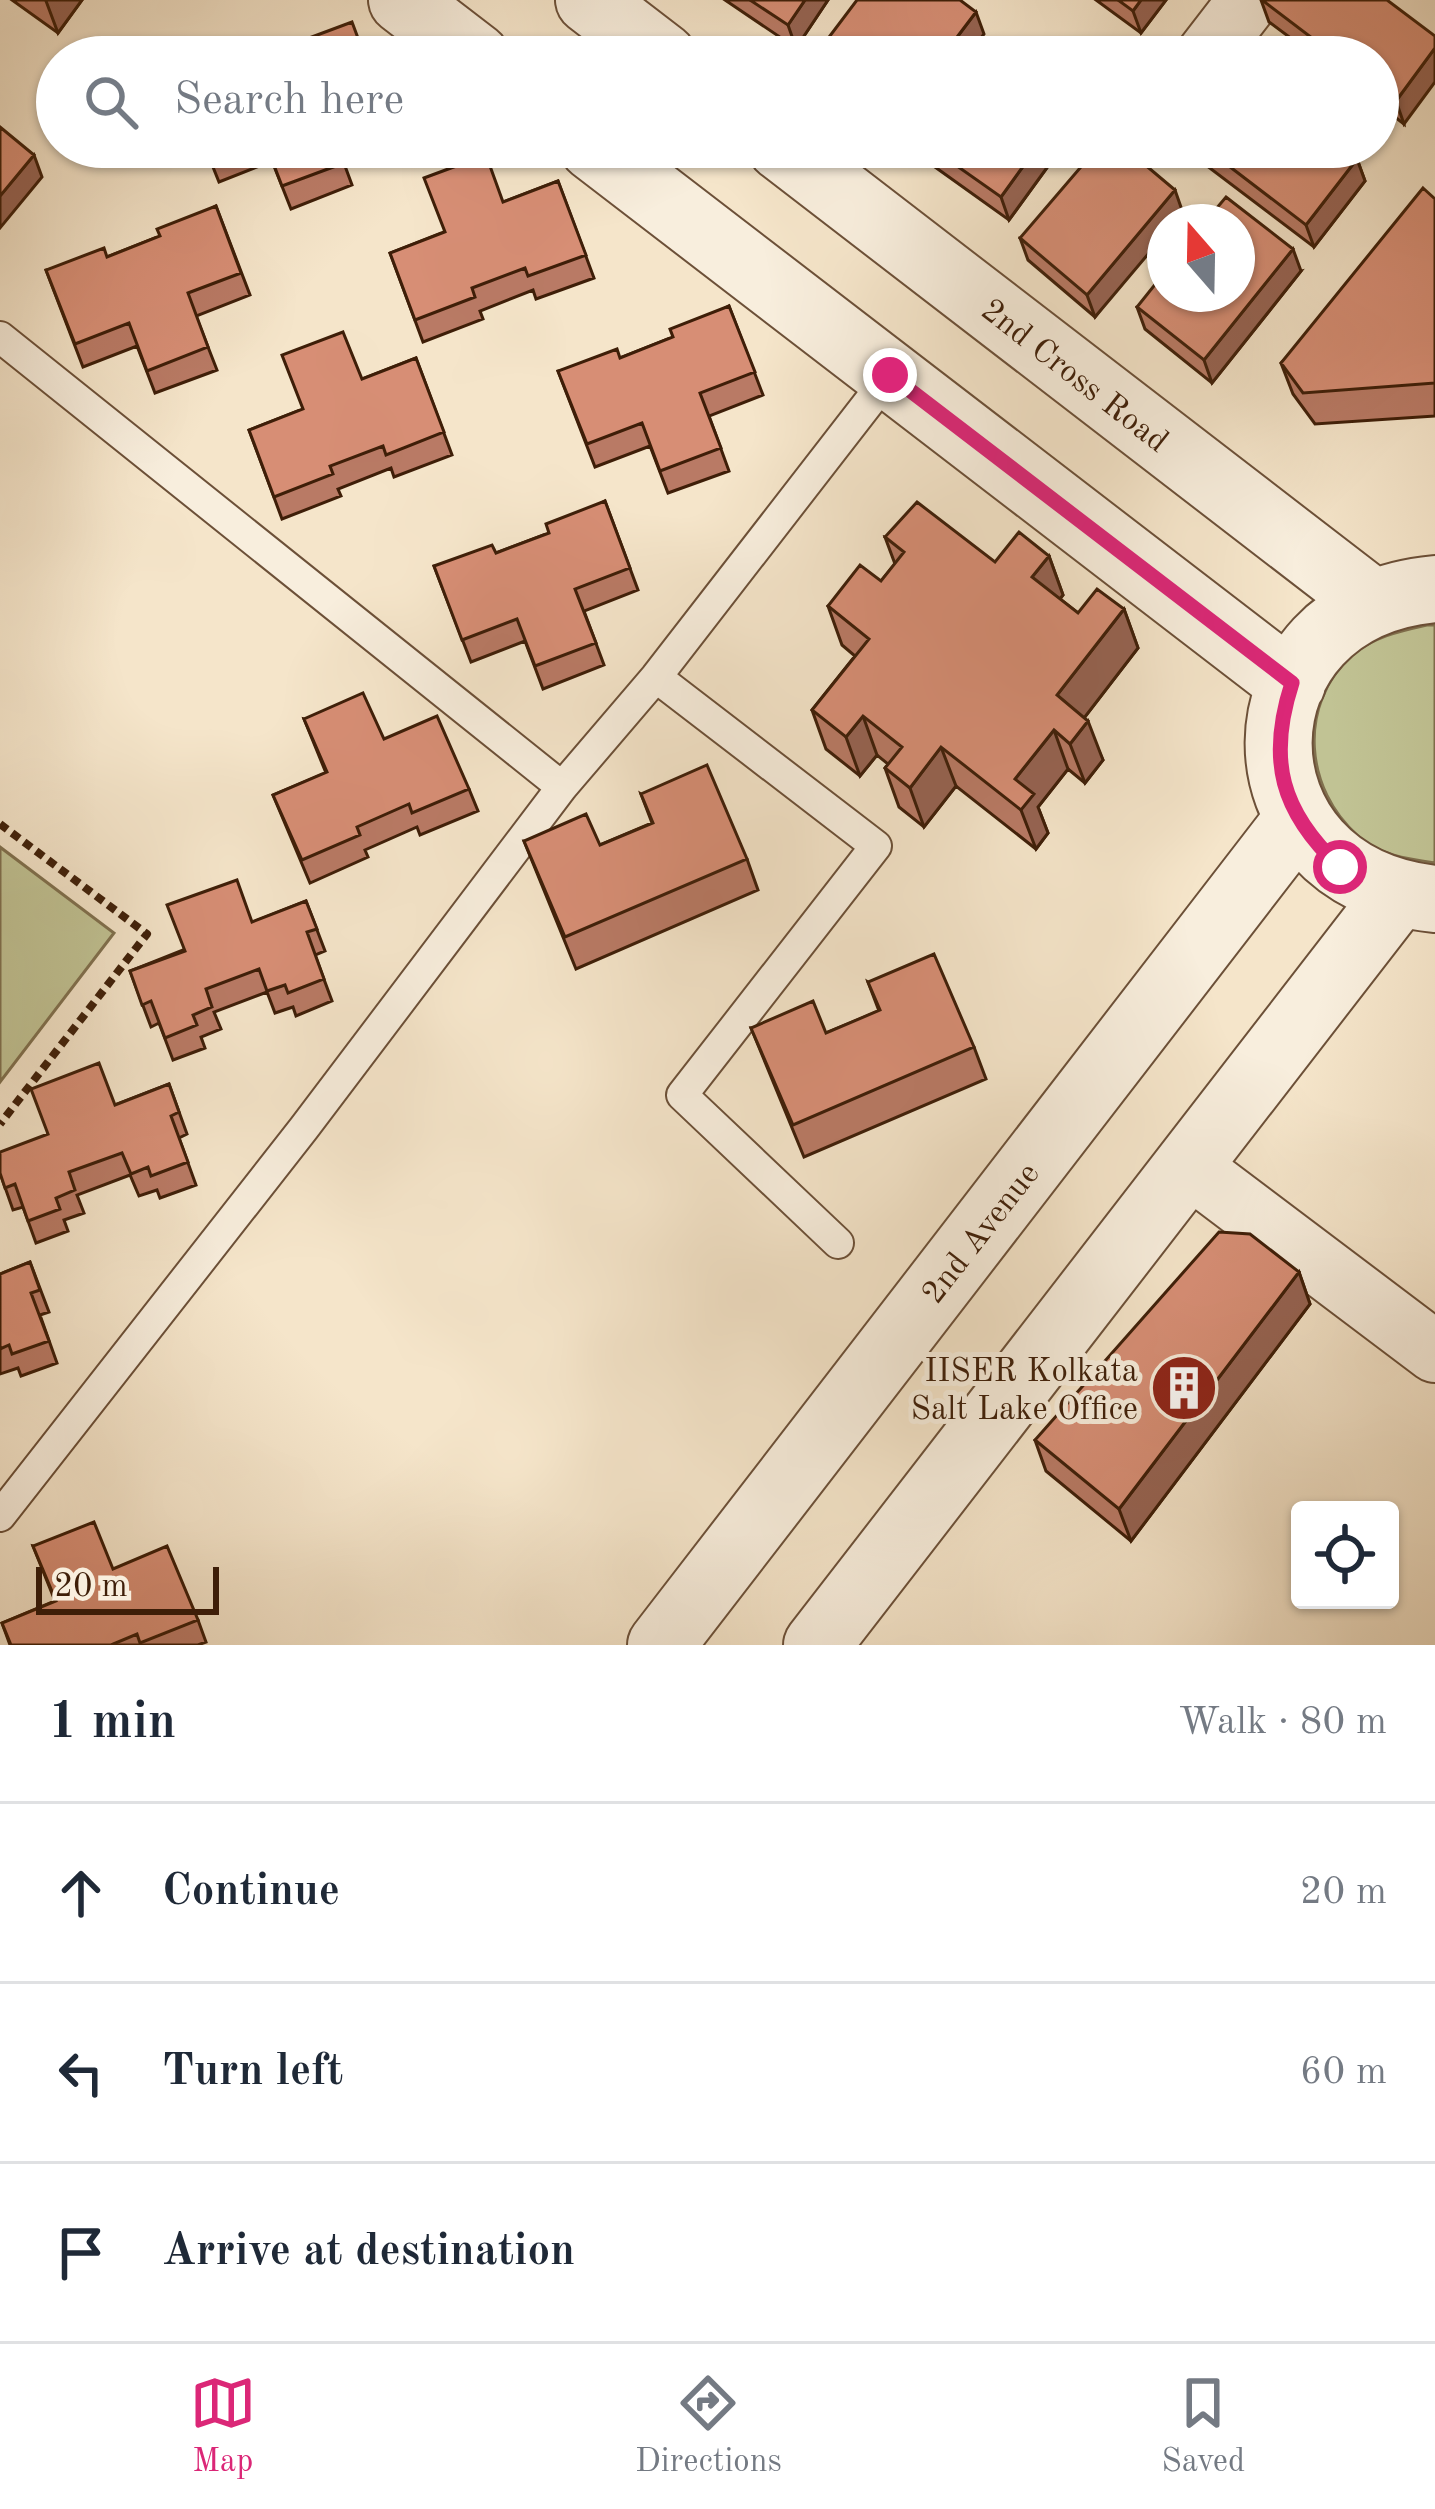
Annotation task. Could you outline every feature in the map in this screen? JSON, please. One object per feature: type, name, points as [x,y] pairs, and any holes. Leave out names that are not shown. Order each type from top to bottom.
[{"type":"street","points":[[401,0],[448,36]]},
{"type":"street","points":[[589,0],[636,36]]},
{"type":"street","points":[[1221,36],[1249,0]]},
{"type":"street","points":[[620,168],[1292,683]]},
{"type":"street","name":"2nd Cross Road","points":[[808,168],[1372,602]]},
{"type":"street","points":[[817,1645],[1187,1165],[1416,897],[1366,884],[1316,845],[1284,787],[1278,752],[1281,717],[1310,650],[1339,622],[1372,602],[1435,589]]},
{"type":"street","name":"2nd Avenue","points":[[661,1645],[1298,819]]},
{"type":"street","points":[[1187,1165],[1435,1352]]},
{"type":"lane","points":[[0,338],[562,787]]},
{"type":"lane","points":[[0,1516],[304,1128],[562,787],[656,677],[890,375]]},
{"type":"lane","points":[[656,677],[876,846],[682,1096],[838,1243]]},
{"type":"path","points":[[0,824],[147,934],[0,1124]]},
{"type":"green space","points":[[1435,625],[1435,863],[1384,852],[1358,836],[1327,796],[1314,748],[1322,699],[1351,656],[1377,639]]},
{"type":"green space","points":[[0,847],[114,933],[0,1082]]},
{"type":"building","points":[[750,0],[805,0],[788,25]]},
{"type":"building","points":[[857,0],[960,0],[976,12],[958,36],[830,36]]},
{"type":"building","points":[[1118,0],[1141,0],[1133,11]]},
{"type":"building","points":[[1262,0],[1387,0],[1435,36],[1435,48],[1399,97],[1399,36],[1309,36]]},
{"type":"building","points":[[352,22],[357,36],[314,36]]},
{"type":"building","points":[[0,127],[34,155],[0,196]]},
{"type":"building","points":[[275,168],[331,168],[282,186]]},
{"type":"building","points":[[451,168],[491,168],[503,202],[558,181],[586,255],[528,276],[525,268],[472,288],[475,297],[415,320],[390,253],[445,232],[424,178]]},
{"type":"building","points":[[960,168],[1022,168],[1001,197]]},
{"type":"building","points":[[1080,168],[1149,168],[1175,190],[1163,204],[1147,204],[1147,223],[1087,295],[1020,238]]},
{"type":"building","points":[[1231,168],[1350,168],[1306,225]]},
{"type":"building","points":[[1423,188],[1435,199],[1435,383],[1303,393],[1281,363]]},
{"type":"building","points":[[216,206],[241,273],[188,293],[208,347],[147,371],[129,323],[75,344],[46,270],[104,248],[107,257],[160,236],[157,229]]},
{"type":"building","points":[[1255,220],[1293,249],[1255,296]]},
{"type":"building","points":[[1147,294],[1147,312],[1242,312],[1204,360],[1137,307]]},
{"type":"building","points":[[729,306],[755,372],[700,393],[721,448],[660,471],[642,423],[587,444],[558,371],[617,349],[620,358],[673,337],[670,329]]},
{"type":"building","points":[[343,332],[362,379],[416,358],[444,432],[386,455],[383,446],[330,466],[333,474],[274,497],[249,430],[303,409],[282,355]]},
{"type":"building","points":[[605,501],[630,568],[575,589],[596,643],[535,666],[517,619],[462,640],[434,566],[492,545],[496,553],[549,533],[546,524]]},
{"type":"building","points":[[917,502],[995,562],[1019,532],[1049,556],[1032,577],[1078,613],[1097,589],[1124,609],[1057,695],[1088,721],[1070,744],[1054,730],[1015,779],[1034,794],[1021,810],[941,747],[910,788],[885,768],[902,747],[863,716],[846,737],[812,710],[869,639],[828,606],[860,565],[881,581],[904,552],[885,537]]},
{"type":"building","points":[[363,693],[384,739],[437,716],[469,789],[412,813],[409,804],[357,827],[360,835],[302,860],[273,795],[327,772],[304,719]]},
{"type":"building","points":[[707,765],[747,859],[565,937],[524,841],[586,814],[600,845],[653,823],[641,794]]},
{"type":"building","points":[[237,880],[252,922],[306,901],[317,929],[307,932],[324,979],[288,993],[285,985],[267,991],[259,969],[206,989],[212,1007],[193,1015],[197,1025],[165,1038],[151,1001],[142,1005],[130,971],[185,951],[167,905]]},
{"type":"building","points":[[934,954],[974,1047],[793,1125],[751,1028],[813,1001],[826,1033],[880,1010],[868,982]]},
{"type":"building","points":[[99,1063],[115,1105],[169,1084],[179,1112],[171,1116],[188,1162],[151,1176],[148,1167],[131,1174],[122,1153],[69,1172],[75,1190],[56,1198],[60,1209],[28,1221],[15,1184],[5,1188],[0,1152],[48,1134],[31,1089]]},
{"type":"building","name":"IISER Kolkata Salt Lake Office","points":[[1219,1232],[1250,1234],[1299,1272],[1119,1509],[1035,1440]]},
{"type":"building","points":[[30,1262],[40,1290],[31,1293],[49,1341],[12,1354],[9,1345],[0,1349],[0,1274]]},
{"type":"building","points":[[94,1522],[113,1569],[167,1546],[198,1620],[140,1643],[137,1634],[111,1645],[11,1645],[2,1623],[56,1601],[33,1546]]},
{"type":"place","name":"IISER Kolkata Salt Lake Office","points":[[1184,1388]]},
{"type":"route","points":[[890,375],[1292,683],[1281,717],[1278,752],[1284,787],[1316,845],[1340,867]]}]
